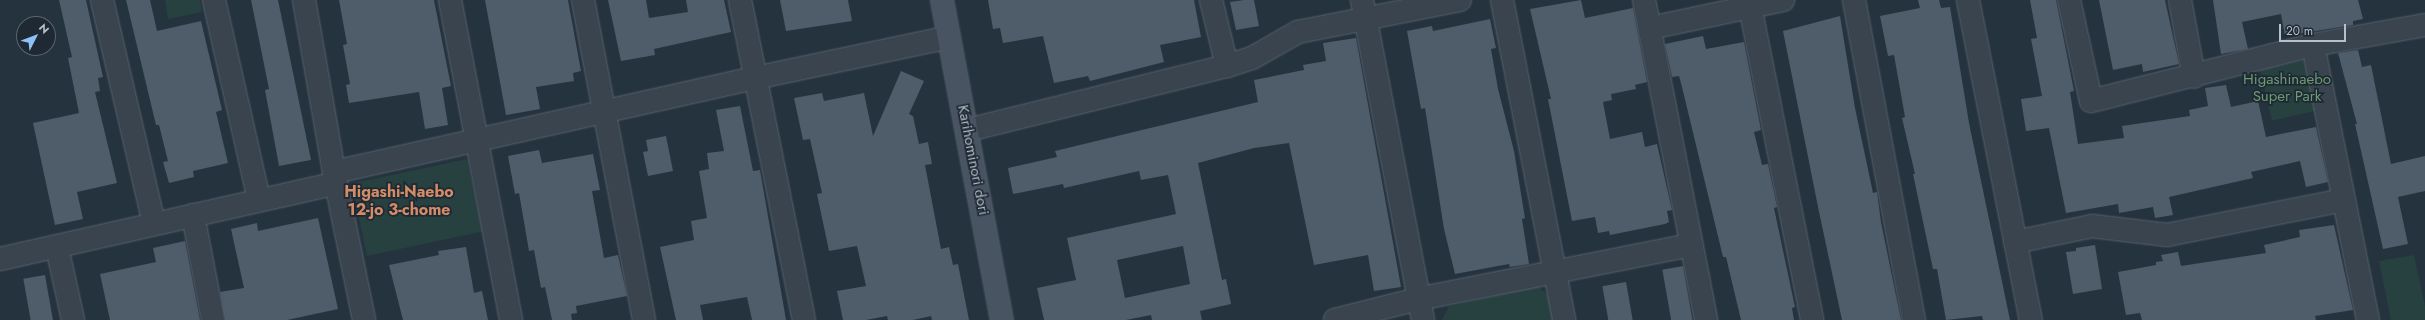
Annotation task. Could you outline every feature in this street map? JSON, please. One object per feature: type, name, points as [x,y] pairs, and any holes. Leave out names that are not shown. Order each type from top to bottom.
[{"type":"street","points":[[102,0],[154,223]]},
{"type":"street","points":[[214,0],[259,200]]},
{"type":"street","points":[[304,0],[335,177],[364,320]]},
{"type":"street","points":[[450,0],[511,320]]},
{"type":"street","points":[[583,0],[644,320]]},
{"type":"street","points":[[740,0],[804,320]]},
{"type":"street","name":"Karihominori dori","points":[[942,0],[968,130],[1002,320]]},
{"type":"street","points":[[1211,0],[1227,66]]},
{"type":"street","points":[[968,130],[1227,66],[1252,58],[1298,32],[1364,10],[1460,0]]},
{"type":"street","points":[[1502,0],[1564,320]]},
{"type":"street","points":[[1644,0],[1706,320]]},
{"type":"street","points":[[1650,28],[1783,0]]},
{"type":"street","points":[[1854,0],[1914,320]]},
{"type":"street","points":[[1968,0],[2031,320]]},
{"type":"street","points":[[2069,0],[2091,101],[2194,77],[2313,45],[2425,25]]},
{"type":"street","points":[[2180,0],[2194,77]]},
{"type":"street","points":[[1750,6],[1812,320]]},
{"type":"street","points":[[1364,10],[1420,310]]},
{"type":"street","points":[[0,259],[259,200],[335,177],[476,139],[949,37]]},
{"type":"street","points":[[2313,45],[2368,320]]},
{"type":"street","points":[[2015,242],[2092,226],[2167,236],[2344,200]]},
{"type":"street","points":[[193,214],[213,320]]},
{"type":"street","points":[[1336,320],[1420,310],[1556,273],[1691,244]]},
{"type":"street","points":[[58,247],[73,320]]},
{"type":"green space","points":[[165,0],[200,0],[202,12],[168,19]]},
{"type":"green space","name":"Higashinaebo Super Park","points":[[2304,60],[2316,111],[2272,121],[2260,70]]},
{"type":"green space","points":[[467,159],[482,231],[367,256],[352,184]]},
{"type":"green space","points":[[2414,255],[2425,306],[2425,320],[2391,320],[2379,261]]},
{"type":"green space","points":[[1538,286],[1549,296],[1553,320],[1442,320],[1449,306]]},
{"type":"building","points":[[59,0],[86,0],[103,77],[98,78],[100,91],[95,92],[117,183],[77,192],[83,219],[55,225],[33,123],[79,113],[68,58],[72,57]]},
{"type":"building","points":[[126,0],[150,0],[157,31],[201,21],[222,110],[216,112],[228,163],[193,171],[194,177],[169,183],[163,162],[168,161],[159,125],[156,125]]},
{"type":"building","points":[[251,0],[278,0],[311,160],[279,166],[265,90],[269,89]]},
{"type":"building","points":[[339,0],[434,0],[451,86],[442,88],[448,125],[425,129],[419,92],[349,103],[346,85],[350,84],[343,45],[347,44]]},
{"type":"building","points":[[485,0],[568,0],[581,71],[573,73],[574,81],[536,87],[540,109],[506,115]]},
{"type":"building","points":[[608,0],[646,0],[649,18],[688,12],[686,0],[724,0],[731,32],[654,49],[655,55],[621,61]]},
{"type":"building","points":[[780,0],[848,0],[852,21],[786,31]]},
{"type":"building","points":[[988,0],[1194,0],[1201,37],[1160,45],[1164,62],[1090,81],[1088,76],[1054,83],[1043,36],[1003,43],[1000,28],[993,29]]},
{"type":"building","points":[[1254,0],[1259,26],[1236,30],[1230,2]]},
{"type":"building","points":[[1581,0],[1585,18],[1633,8],[1647,82],[1635,85],[1636,89],[1611,94],[1612,100],[1603,102],[1610,139],[1642,132],[1645,147],[1657,144],[1672,210],[1667,211],[1669,222],[1665,224],[1610,235],[1609,231],[1598,233],[1595,217],[1572,221],[1548,99],[1551,99],[1530,9]]},
{"type":"building","points":[[1918,0],[1939,0],[1941,8],[1950,7],[1969,123],[2010,320],[1983,320],[1982,316],[1946,320],[1937,269],[1933,269],[1913,174],[1915,174],[1902,118],[1905,117],[1894,55],[1888,56],[1880,16],[1920,8]]},
{"type":"building","points":[[2030,0],[2056,0],[2074,91],[2070,92],[2078,144],[2124,138],[2122,126],[2190,116],[2189,110],[2208,106],[2205,88],[2226,85],[2231,107],[2258,101],[2266,137],[2316,127],[2328,182],[2306,187],[2300,161],[2251,172],[2253,178],[2169,197],[2173,215],[2155,218],[2153,207],[2119,213],[2118,204],[2066,213],[2049,128],[2026,131],[2021,99],[2042,96],[2031,39],[2037,38]]},
{"type":"building","points":[[2099,0],[2165,0],[2179,64],[2143,72],[2142,64],[2113,70]]},
{"type":"building","points":[[2213,0],[2358,0],[2363,19],[2353,21],[2353,25],[2285,36],[2281,14],[2242,22],[2248,49],[2221,54]]},
{"type":"building","points":[[1840,16],[1855,108],[1873,193],[1877,192],[1881,222],[1901,320],[1842,320],[1818,207],[1783,31]]},
{"type":"building","points":[[1490,19],[1496,48],[1491,49],[1498,89],[1514,151],[1525,218],[1522,219],[1529,264],[1510,267],[1509,264],[1455,274],[1444,229],[1425,108],[1421,109],[1407,31],[1432,26],[1433,31]]},
{"type":"building","points":[[1703,36],[1706,49],[1744,42],[1761,130],[1754,132],[1762,165],[1768,164],[1777,207],[1774,208],[1795,307],[1792,308],[1794,320],[1741,320],[1726,257],[1723,257],[1679,76],[1672,77],[1665,44]]},
{"type":"building","points":[[1356,38],[1401,287],[1374,291],[1368,255],[1314,265],[1289,143],[1254,148],[1198,163],[1222,280],[1226,279],[1231,304],[1200,311],[1202,320],[1152,320],[1151,315],[1126,320],[1044,320],[1037,288],[1076,280],[1067,238],[1176,214],[1168,175],[1141,180],[1139,171],[1064,188],[1063,184],[1013,194],[1008,168],[1057,157],[1055,151],[1258,102],[1254,80],[1304,70],[1303,65],[1326,61],[1323,43]],"holes":[[[1183,246],[1190,284],[1125,298],[1117,260]]]},
{"type":"building","points":[[2358,50],[2362,67],[2371,65],[2391,164],[2425,156],[2425,191],[2398,197],[2408,244],[2383,249],[2355,124],[2357,124],[2338,53]]},
{"type":"building","points":[[901,71],[924,81],[909,114],[913,116],[919,144],[928,142],[932,164],[925,165],[941,249],[949,247],[953,265],[958,264],[969,320],[932,320],[931,316],[913,320],[888,320],[887,316],[866,320],[843,320],[837,291],[866,286],[857,246],[829,251],[817,194],[822,193],[810,139],[803,140],[794,98],[822,93],[824,101],[864,93],[873,136]]},
{"type":"building","points":[[740,106],[753,171],[760,170],[786,320],[752,320],[747,297],[700,305],[703,320],[676,320],[660,247],[694,240],[691,221],[707,218],[699,171],[709,169],[707,153],[724,151],[716,110]]},
{"type":"building","points":[[666,136],[673,171],[648,176],[643,152],[648,151],[646,140]]},
{"type":"building","points":[[539,150],[542,163],[593,154],[600,190],[592,191],[604,258],[618,255],[627,296],[576,306],[577,313],[571,314],[572,320],[552,320],[545,287],[541,288],[534,250],[529,251],[519,193],[515,194],[508,156]]},
{"type":"building","points":[[318,218],[338,309],[287,320],[225,320],[220,292],[244,288],[231,229],[257,223],[258,231]]},
{"type":"building","points":[[2334,225],[2353,310],[2315,316],[2316,320],[2142,320],[2140,313],[2126,315],[2118,272],[2156,265],[2156,262],[2163,261],[2161,255],[2178,252],[2181,266],[2266,253],[2264,245],[2300,237],[2299,230]]},
{"type":"building","points":[[185,241],[200,320],[110,320],[100,274],[156,262],[153,248]]},
{"type":"building","points":[[2095,245],[2102,289],[2073,294],[2066,252],[2076,251],[2076,248]]},
{"type":"building","points":[[466,247],[474,293],[482,291],[488,320],[403,320],[389,265],[439,255],[438,251]]},
{"type":"building","points":[[1683,266],[1693,320],[1671,320],[1662,270]]},
{"type":"building","points":[[45,275],[53,320],[31,320],[23,279]]},
{"type":"building","points":[[1626,282],[1633,320],[1608,320],[1602,286]]},
{"type":"district","name":"Higashi-Naebo 12-jo 3-chome","points":[[399,201]]}]
